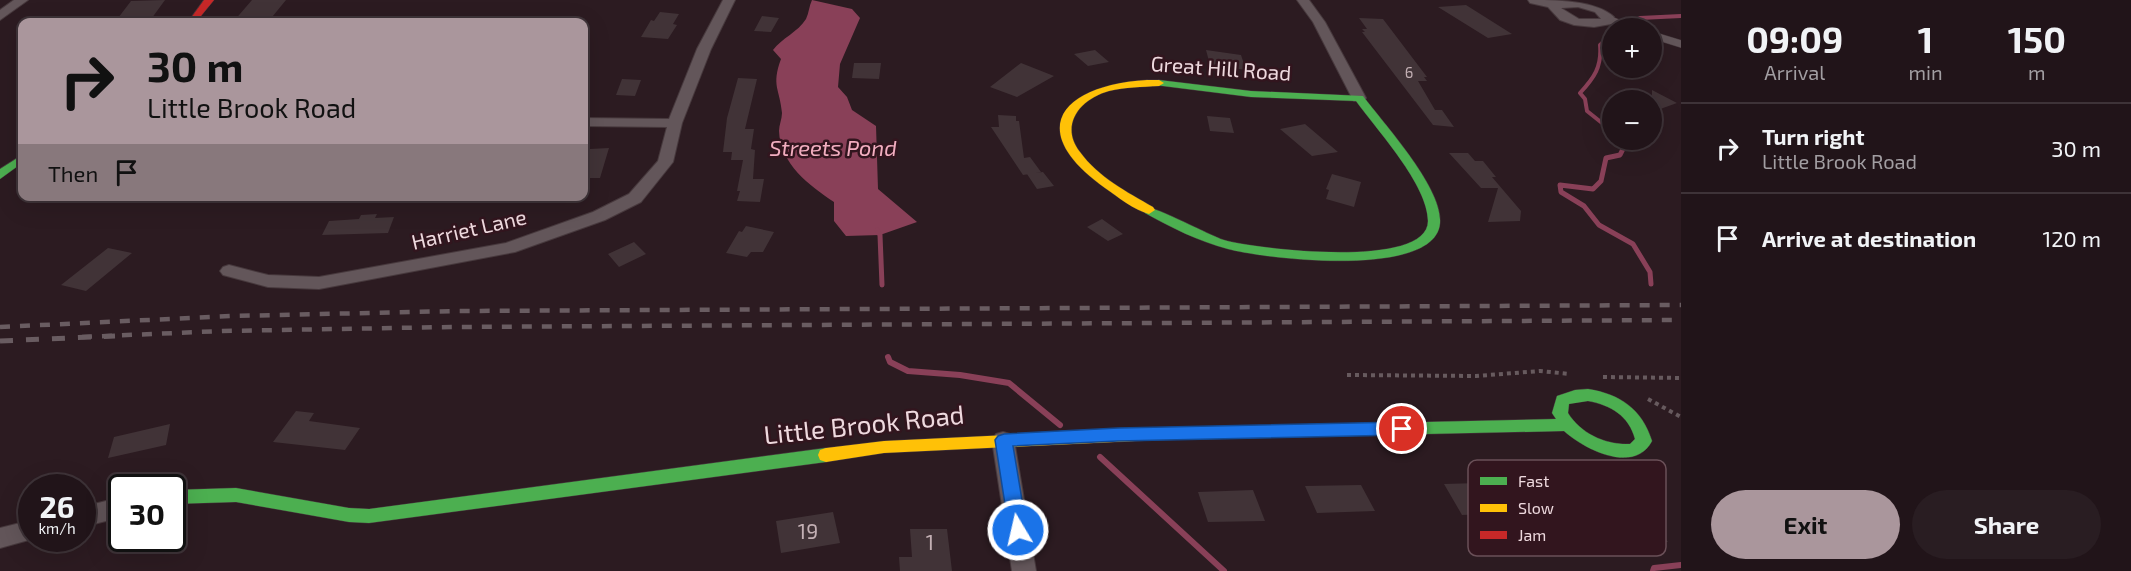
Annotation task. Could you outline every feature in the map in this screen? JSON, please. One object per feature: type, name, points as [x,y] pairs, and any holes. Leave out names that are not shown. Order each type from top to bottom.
[{"type":"street","points":[[0,16],[22,0]]},
{"type":"street","points":[[195,18],[209,0]]},
{"type":"street","name":"Harriet Lane","points":[[229,272],[268,281],[319,283],[509,248],[599,216],[635,198],[665,162],[675,123],[704,49],[729,0]]},
{"type":"street","name":"Great Hill Road","points":[[1303,0],[1319,22],[1359,98],[1425,188],[1432,202],[1435,217],[1432,233],[1422,243],[1402,251],[1342,254],[1285,254],[1251,251],[1197,235],[1175,225],[1095,173],[1075,154],[1067,141],[1066,119],[1072,110],[1083,99],[1114,86],[1159,83],[1251,94],[1359,98]]},
{"type":"street","points":[[1534,0],[1555,4],[1569,2],[1589,5],[1605,13],[1609,18]]},
{"type":"street","points":[[1555,4],[1554,8],[1557,12],[1573,20],[1594,24],[1602,23]]},
{"type":"street","points":[[588,122],[675,123]]},
{"type":"street","points":[[0,175],[18,161]]},
{"type":"street","points":[[1572,395],[1592,395],[1610,401],[1630,414],[1641,426],[1644,438],[1641,445],[1634,450],[1614,450],[1590,442],[1567,425],[1560,413],[1562,400],[1572,395]]},
{"type":"street","name":"Little Brook Road","points":[[186,497],[236,495],[318,510],[369,516],[452,507],[884,447],[1118,435],[1567,425]]},
{"type":"street","points":[[1004,440],[1024,571]]},
{"type":"street","points":[[0,538],[18,534]]},
{"type":"lane","points":[[1662,38],[1681,44]]},
{"type":"path","points":[[1347,375],[1476,376],[1540,371],[1577,375]]},
{"type":"path","points":[[1597,376],[1681,378]]},
{"type":"path","points":[[1672,412],[1681,417]]},
{"type":"water","name":"Streets Pond","points":[[812,0],[852,9],[860,18],[840,64],[838,87],[847,97],[852,110],[876,126],[878,189],[917,222],[880,235],[846,236],[834,221],[834,202],[806,181],[785,154],[779,131],[782,113],[776,82],[781,59],[773,50],[803,24]]},
{"type":"building","points":[[165,0],[152,18],[118,18],[131,1]]},
{"type":"building","points":[[252,0],[286,0],[271,18],[236,18]]},
{"type":"building","points":[[1466,5],[1512,34],[1488,38],[1438,7]]},
{"type":"building","points":[[660,12],[679,14],[673,24],[677,25],[668,39],[641,37],[651,20],[654,21]]},
{"type":"building","points":[[762,16],[779,18],[771,32],[754,31]]},
{"type":"building","points":[[1359,18],[1383,19],[1427,77],[1424,77],[1427,81],[1418,81],[1435,110],[1442,110],[1454,127],[1433,125],[1362,32],[1365,32],[1362,29],[1367,29]]},
{"type":"building","points":[[1095,50],[1109,62],[1088,66],[1074,54]]},
{"type":"building","points":[[1206,50],[1241,55],[1246,70],[1210,65]]},
{"type":"building","points":[[854,63],[881,63],[879,79],[852,78]]},
{"type":"building","points":[[1021,63],[1054,76],[1017,97],[990,87]]},
{"type":"building","points":[[738,78],[757,79],[745,129],[754,129],[751,149],[755,150],[753,179],[764,179],[760,202],[737,201],[743,160],[731,160],[732,152],[723,152],[727,118]]},
{"type":"building","points":[[622,79],[641,80],[635,96],[616,95]]},
{"type":"building","points":[[1662,95],[1677,103],[1662,108]]},
{"type":"building","points":[[998,115],[1016,116],[1016,121],[1019,121],[1024,158],[1030,157],[1041,172],[1023,175],[991,127],[999,127]]},
{"type":"building","points":[[1207,116],[1230,118],[1234,133],[1210,131]]},
{"type":"building","points":[[1305,124],[1338,152],[1312,156],[1280,129]]},
{"type":"building","points":[[609,148],[600,178],[588,178],[590,149]]},
{"type":"building","points":[[1449,153],[1468,153],[1475,161],[1483,161],[1496,177],[1492,177],[1521,211],[1520,221],[1488,222],[1498,188],[1481,188]]},
{"type":"building","points":[[1043,172],[1054,186],[1037,189],[1027,174]]},
{"type":"building","points":[[1332,174],[1361,182],[1354,207],[1326,199],[1329,190],[1326,189]]},
{"type":"building","points":[[377,214],[375,218],[394,217],[388,233],[322,235],[329,221],[359,219],[361,215]]},
{"type":"building","points":[[1102,219],[1123,234],[1108,241],[1087,227]]},
{"type":"building","points":[[746,226],[774,232],[763,252],[751,252],[747,257],[726,253],[739,231],[742,232]]},
{"type":"building","points":[[634,242],[646,254],[619,267],[608,254]]},
{"type":"building","points":[[108,248],[132,253],[86,291],[61,285]]},
{"type":"building","points":[[296,411],[314,413],[309,421],[360,428],[345,450],[273,442]]},
{"type":"building","points":[[170,424],[166,445],[108,458],[114,437]]},
{"type":"building","points":[[1468,483],[1468,515],[1462,515],[1444,484]]},
{"type":"building","points":[[1361,485],[1375,511],[1317,513],[1305,486]]},
{"type":"building","points":[[1253,490],[1265,521],[1208,522],[1198,492]]},
{"type":"building","points":[[833,512],[840,543],[781,553],[776,521]]},
{"type":"building","points":[[910,529],[947,529],[952,571],[900,571],[899,557],[912,557]]},
{"type":"waterway","points":[[1640,18],[1681,16]]},
{"type":"waterway","points":[[1602,43],[1596,72],[1580,93],[1585,99],[1587,111],[1602,123]]},
{"type":"waterway","points":[[1622,150],[1620,155],[1606,158],[1601,181],[1593,189],[1560,185],[1561,192],[1584,206],[1599,225],[1633,244],[1650,272],[1651,284]]},
{"type":"waterway","points":[[877,230],[880,235],[882,285]]},
{"type":"waterway","points":[[888,357],[890,362],[908,371],[960,375],[1009,383],[1060,425]]},
{"type":"waterway","points":[[1100,457],[1224,571]]},
{"type":"waterway","points":[[1653,571],[1654,568],[1681,565]]},
{"type":"railway","points":[[0,327],[232,316],[457,311],[1681,305]]},
{"type":"railway","points":[[82,337],[222,331],[451,327],[1681,320]]},
{"type":"railway","points":[[0,341],[115,336]]},
{"type":"traffic: fast","points":[[1149,210],[1190,231],[1221,243],[1249,250],[1302,255],[1361,256],[1410,249],[1427,239],[1434,223],[1432,207],[1416,175],[1359,98],[1251,94],[1159,83]]},
{"type":"traffic: fast","points":[[0,175],[18,161]]},
{"type":"traffic: fast","points":[[1156,434],[1567,425],[1589,442],[1615,450],[1634,450],[1644,441],[1634,418],[1624,409],[1601,397],[1588,395],[1562,400],[1560,413],[1567,425]]},
{"type":"traffic: fast","points":[[186,497],[236,495],[349,515],[369,516],[826,455]]},
{"type":"traffic: slow","points":[[1149,210],[1104,182],[1083,164],[1068,143],[1065,126],[1068,116],[1085,97],[1121,85],[1159,83]]},
{"type":"traffic: slow","points":[[826,455],[884,447],[1156,434]]},
{"type":"traffic: jam","points":[[195,18],[209,0]]},
{"type":"route","points":[[1018,530],[1004,440],[1041,437],[1402,429]]}]
